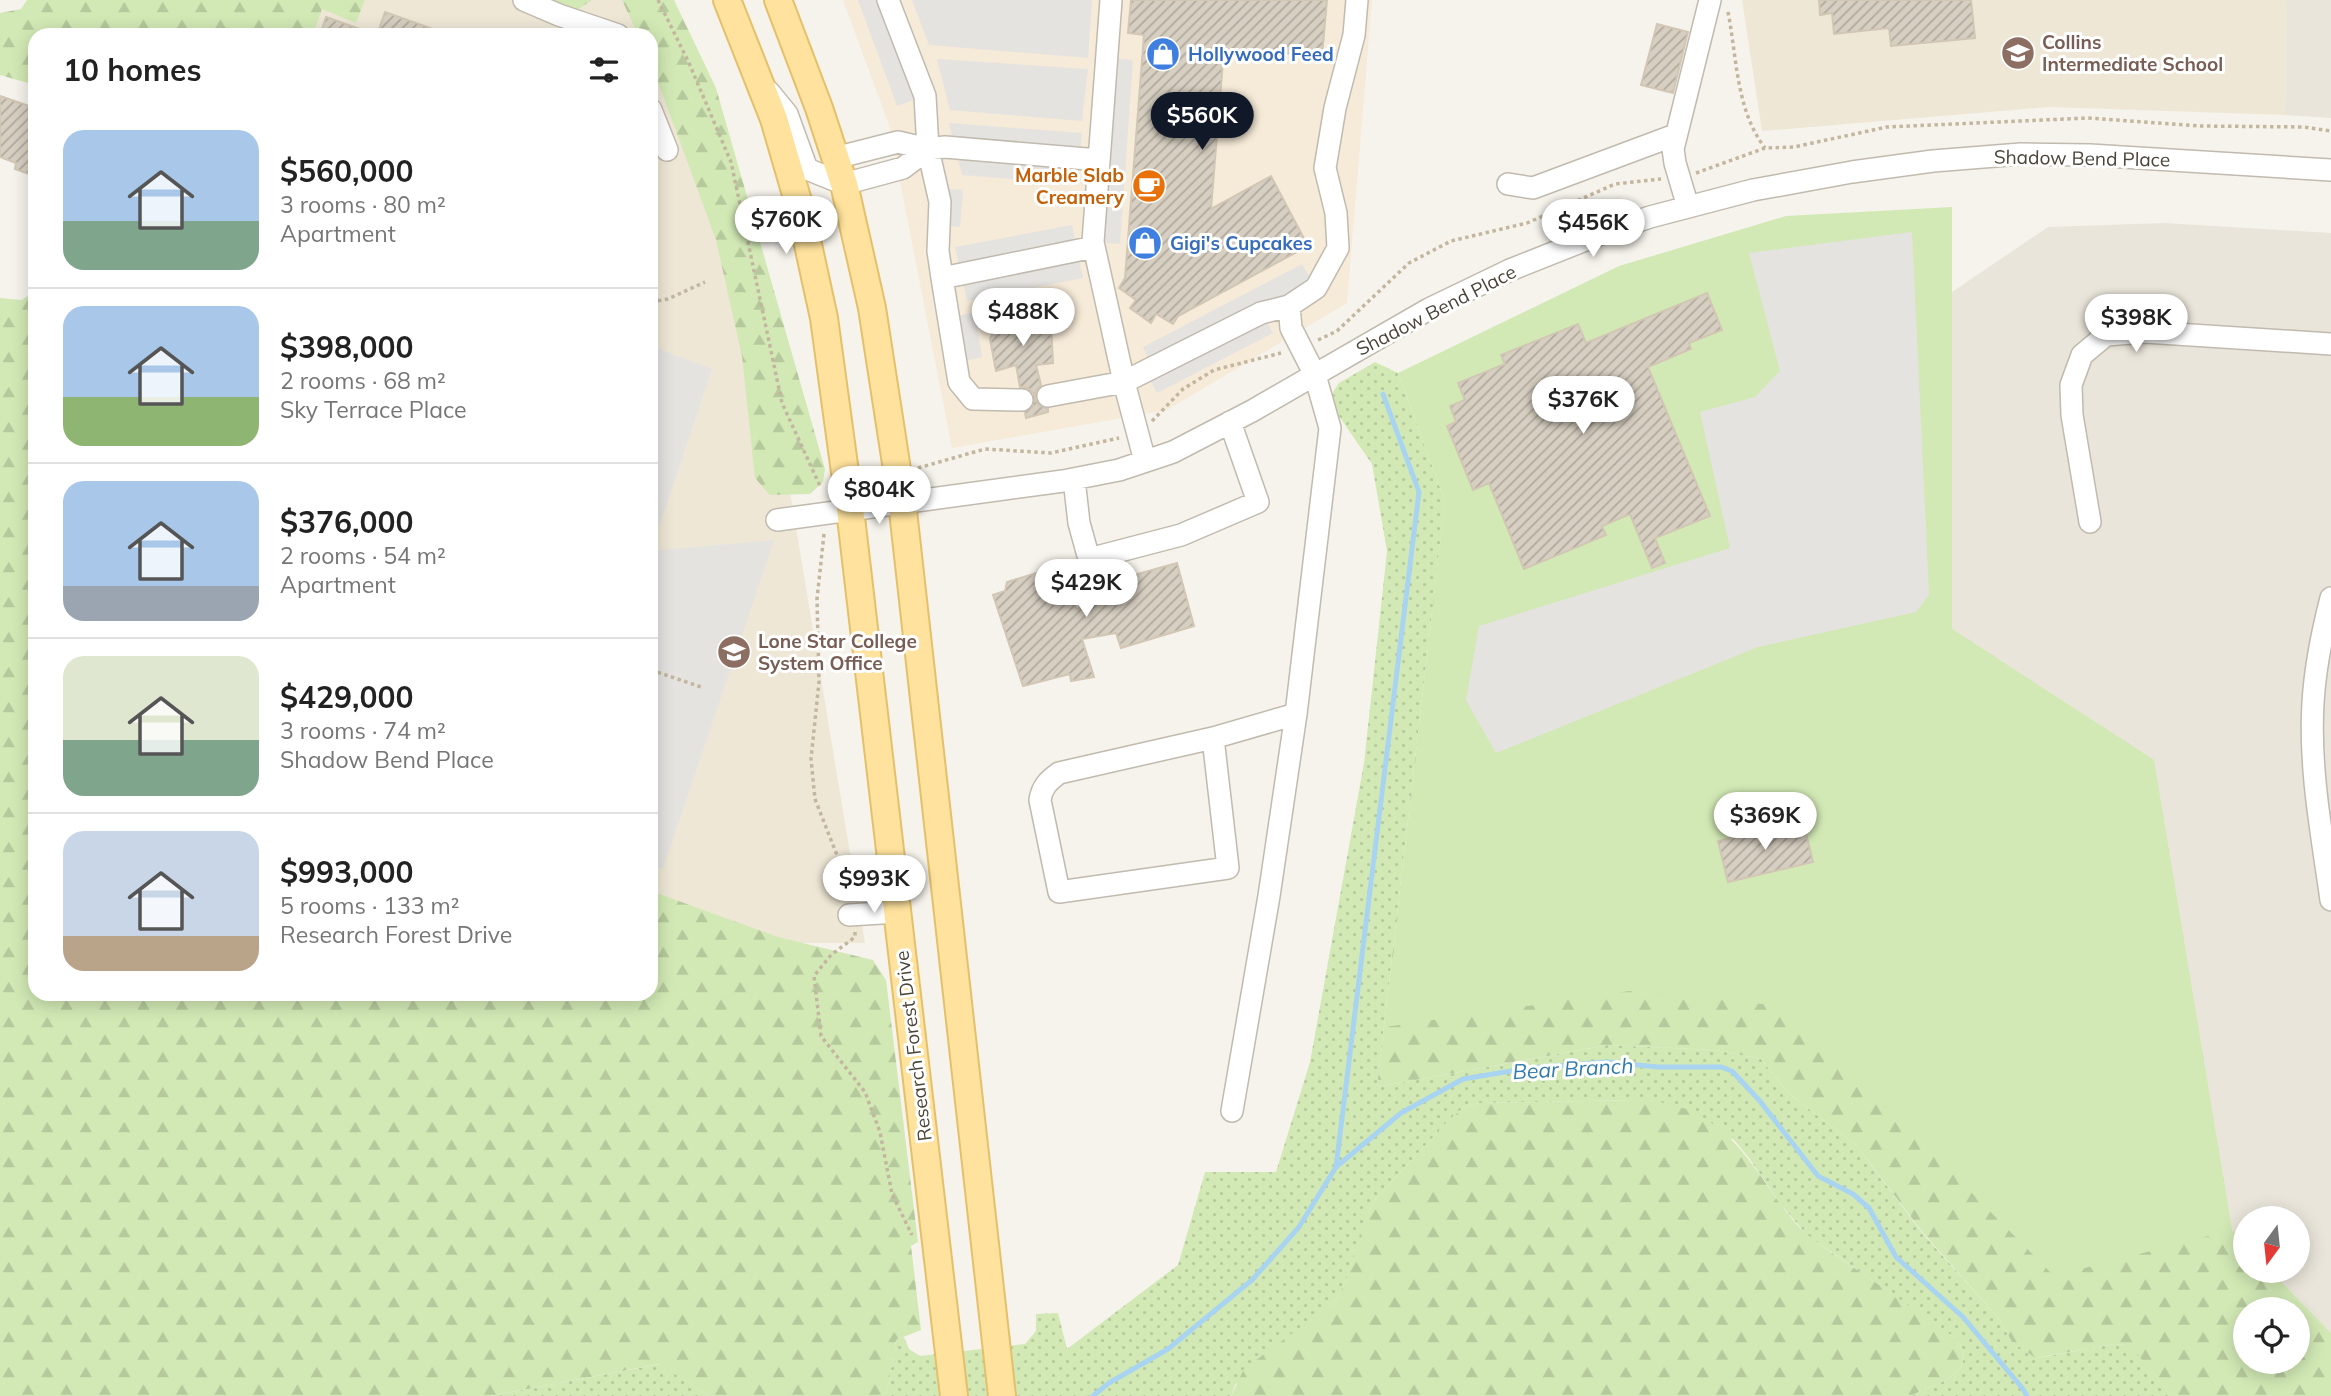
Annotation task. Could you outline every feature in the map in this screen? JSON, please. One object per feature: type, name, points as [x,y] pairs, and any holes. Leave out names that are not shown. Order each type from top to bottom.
[{"type":"main road","name":"Research Forest Drive","points":[[727,0],[774,119],[800,208],[822,306],[847,482],[954,1396]]},
{"type":"main road","points":[[778,0],[844,184],[872,308],[902,502],[1002,1396]]},
{"type":"street","points":[[524,0],[597,28]]},
{"type":"street","points":[[888,0],[925,96],[928,149],[940,202],[938,251],[959,383],[973,400],[1022,400]]},
{"type":"street","points":[[1111,0],[1093,242],[1124,382],[1145,461]]},
{"type":"street","points":[[1048,396],[1124,382],[1261,313],[1289,306],[1316,288],[1338,248],[1336,213],[1325,168],[1335,108],[1354,35],[1357,0]]},
{"type":"street","points":[[1688,207],[1673,155],[1675,135],[1719,5]]},
{"type":"street","points":[[759,80],[787,114],[807,169],[844,184],[903,168],[928,149]]},
{"type":"street","points":[[658,128],[667,150]]},
{"type":"street","points":[[1508,184],[1533,188],[1675,135]]},
{"type":"street","points":[[835,158],[898,142],[928,149],[945,147],[1099,160]]},
{"type":"street","name":"Shadow Bend Place","points":[[777,520],[1074,479],[1119,470],[1173,452],[1429,309],[1510,270],[1598,234],[1753,190],[1933,161],[2021,154],[2090,155],[2331,170]]},
{"type":"street","points":[[942,278],[1094,247]]},
{"type":"street","points":[[1232,1111],[1296,714],[1330,428],[1315,375],[1291,328],[1289,306]]},
{"type":"street","points":[[2090,522],[2072,415],[2071,385],[2082,355],[2106,335],[2145,332],[2331,344]]},
{"type":"street","points":[[1074,479],[1079,523],[1088,559],[1181,536],[1258,502],[1230,422]]},
{"type":"street","points":[[2331,598],[2319,646],[2312,706],[2313,765],[2331,900]]},
{"type":"street","points":[[1213,738],[1228,868],[1059,892],[1040,800],[1042,790],[1049,781],[1059,774],[1213,738],[1296,714]]},
{"type":"street","points":[[852,915],[898,912]]},
{"type":"path","points":[[658,0],[689,63],[731,162],[782,403],[820,486],[847,482]]},
{"type":"path","points":[[1719,5],[1754,135],[1765,148]]},
{"type":"path","points":[[897,474],[985,449],[1051,453],[1139,434],[1183,389],[1214,370],[1301,347],[1337,331],[1409,263],[1451,242],[1527,223],[1615,184],[1687,176],[1765,148],[1794,147],[1887,127],[2088,118],[2200,126],[2304,127],[2331,131]]},
{"type":"path","points":[[658,301],[705,282]]},
{"type":"path","points":[[822,513],[824,535],[817,599],[819,682],[811,760],[815,799],[853,895],[855,937],[831,956],[814,976],[821,1036],[865,1092],[880,1132],[892,1194],[917,1245]]},
{"type":"path","points":[[658,672],[701,687]]},
{"type":"shaded area","name":"Lone Star College System Office","points":[[283,0],[647,0],[656,28],[273,28]]},
{"type":"shaded area","points":[[843,0],[1372,0],[1347,303],[1167,410],[952,448],[889,125]]},
{"type":"shaded area","points":[[858,0],[888,0],[925,96],[897,106]]},
{"type":"shaded area","points":[[912,0],[1092,0],[1088,58],[929,45]]},
{"type":"shaded area","name":"Collins Intermediate School","points":[[1742,0],[2286,0],[2285,115],[2050,107],[1762,131]]},
{"type":"shaded area","points":[[2286,0],[2331,0],[2331,118],[2285,115]]},
{"type":"shaded area","name":"Lone Star College System Office","points":[[658,35],[776,407],[865,943],[776,943],[658,900]]},
{"type":"shaded area","points":[[1107,58],[1133,60],[1120,244],[1093,242]]},
{"type":"shaded area","points":[[937,59],[1088,69],[1082,121],[950,110]]},
{"type":"shaded area","points":[[949,123],[1082,133],[1077,184],[962,175]]},
{"type":"shaded area","points":[[938,188],[963,190],[960,227],[939,225]]},
{"type":"shaded area","points":[[2164,223],[2331,233],[2331,1333],[2310,1311],[2310,1297],[2296,1297],[2283,1283],[2310,1283],[2310,1206],[2233,1206],[2232,1230],[2154,760],[1952,629],[1952,292],[2048,227]]},
{"type":"shaded area","points":[[1072,225],[1083,278],[967,301],[955,247]]},
{"type":"shaded area","points":[[1912,232],[1929,595],[1916,612],[1758,647],[1496,753],[1466,700],[1479,626],[1730,548],[1700,412],[1755,397],[1780,371],[1749,253]]},
{"type":"shaded area","points":[[1302,264],[1316,288],[1261,313],[1273,333],[1157,393],[1151,382],[1148,358],[1143,347]]},
{"type":"shaded area","points":[[975,312],[982,357],[955,363],[948,318]]},
{"type":"shaded area","points":[[658,349],[712,369],[658,524]]},
{"type":"shaded area","points":[[774,540],[663,869],[658,867],[658,550]]},
{"type":"green space","points":[[27,0],[365,0],[356,23],[322,9],[315,28],[28,28],[28,83],[0,75],[0,13],[21,9]]},
{"type":"green space","points":[[553,0],[592,0],[577,10]]},
{"type":"green space","points":[[622,0],[674,0],[716,88],[825,469],[823,482],[810,494],[770,495],[755,478],[742,356],[716,240],[658,82],[658,28],[635,28]]},
{"type":"green space","points":[[1952,207],[1952,629],[2154,760],[2233,1231],[2233,1283],[2283,1283],[2296,1297],[2233,1297],[2233,1374],[2310,1374],[2310,1311],[2331,1333],[2331,1396],[2171,1396],[2138,1355],[2126,1345],[2114,1344],[2036,1358],[2012,1342],[2000,1320],[1924,1234],[1856,1145],[1788,1093],[1761,1059],[1715,1050],[1608,1045],[1377,1087],[1445,501],[1943,760]]},
{"type":"green space","points":[[1952,207],[1952,629],[2154,760],[2232,1230],[2054,1276],[1788,1007],[1636,990],[1385,1027],[1445,501],[1398,373],[1619,266],[1786,216]]},
{"type":"green space","points":[[28,295],[28,1001],[658,1001],[658,894],[778,937],[873,960],[886,980],[918,1242],[911,1246],[921,1330],[896,1340],[887,1392],[879,1396],[709,1396],[659,1364],[491,1396],[0,1396],[0,298],[22,300]]},
{"type":"green space","points":[[1375,362],[1398,373],[1445,501],[1377,1087],[1608,1045],[1715,1050],[1761,1059],[1788,1093],[1856,1145],[1924,1235],[2000,1320],[2012,1342],[2037,1358],[2114,1344],[2127,1345],[2138,1354],[2171,1396],[1911,1396],[1942,1382],[1958,1370],[1963,1353],[1958,1340],[1808,1236],[1781,1205],[1734,1140],[1637,1100],[1479,1103],[1463,1108],[1373,1202],[1346,1281],[1332,1304],[1235,1385],[1231,1396],[879,1396],[887,1392],[896,1340],[904,1337],[909,1349],[920,1356],[1025,1344],[1036,1331],[1036,1314],[1058,1313],[1067,1349],[1178,1265],[1205,1172],[1276,1172],[1310,1062],[1364,763],[1387,551],[1372,464],[1334,409],[1333,392],[1339,383]]},
{"type":"green space","points":[[1637,1100],[1679,1107],[1712,1123],[1727,1135],[1753,1164],[1802,1230],[1958,1340],[1963,1353],[1958,1370],[1942,1382],[1911,1396],[1231,1396],[1244,1369],[1332,1304],[1346,1281],[1362,1227],[1373,1202],[1463,1108],[1479,1103]]},
{"type":"green space","points":[[660,1364],[709,1396],[491,1396]]},
{"type":"building","points":[[1131,0],[1327,0],[1322,56],[1224,49],[1211,209],[1271,176],[1308,246],[1178,316],[1173,324],[1156,314],[1151,323],[1130,308],[1136,300],[1119,288],[1125,278],[1144,35],[1128,33]]},
{"type":"building","points":[[1819,0],[1971,0],[1975,38],[1891,46],[1889,28],[1834,34],[1832,13],[1820,15]]},
{"type":"building","points":[[385,12],[430,28],[379,28]]},
{"type":"building","points":[[326,17],[357,28],[322,28]]},
{"type":"building","points":[[1657,24],[1688,32],[1673,93],[1641,85]]},
{"type":"building","points":[[0,96],[28,106],[28,174],[15,169],[16,163],[0,157]]},
{"type":"building","points":[[1707,293],[1722,330],[1689,343],[1691,349],[1648,367],[1710,516],[1655,538],[1665,563],[1652,568],[1630,514],[1602,526],[1606,535],[1524,569],[1489,483],[1473,490],[1447,426],[1456,422],[1450,406],[1465,400],[1458,383],[1505,364],[1501,355],[1578,324],[1586,343]]},
{"type":"building","points":[[1024,306],[1051,325],[1053,363],[1036,365],[1041,385],[1036,391],[1035,399],[1039,405],[1048,409],[1048,412],[1026,418],[1025,412],[1033,406],[1034,394],[1028,388],[1020,387],[1016,365],[996,371],[990,339],[1002,310]]},
{"type":"building","points":[[1177,563],[1194,626],[1121,648],[1116,633],[1082,639],[1094,677],[1071,681],[1070,674],[1023,686],[993,595],[1005,591],[1007,582],[1043,571],[1052,576],[1067,571],[1076,609],[1109,601],[1102,584]]},
{"type":"building","points":[[1803,821],[1813,862],[1728,882],[1718,841]]},
{"type":"waterway","points":[[1336,1167],[1419,492],[1383,394]]},
{"type":"waterway","name":"Bear Branch","points":[[1093,1396],[1109,1383],[1168,1349],[1252,1280],[1299,1227],[1336,1167],[1401,1113],[1463,1079],[1529,1068],[1607,1062],[1658,1067],[1721,1067],[1732,1071],[1759,1100],[1818,1176],[1853,1194],[1869,1208],[1896,1257],[1963,1317],[2027,1396]]},
{"type":"place","name":"Collins Intermediate School","points":[[2018,53]]},
{"type":"place","name":"Hollywood Feed","points":[[1163,54]]},
{"type":"place","name":"Marble Slab Creamery","points":[[1149,186]]},
{"type":"place","name":"Gigi's Cupcakes","points":[[1145,243]]},
{"type":"place","name":"Lone Star College System Office","points":[[734,652]]}]
